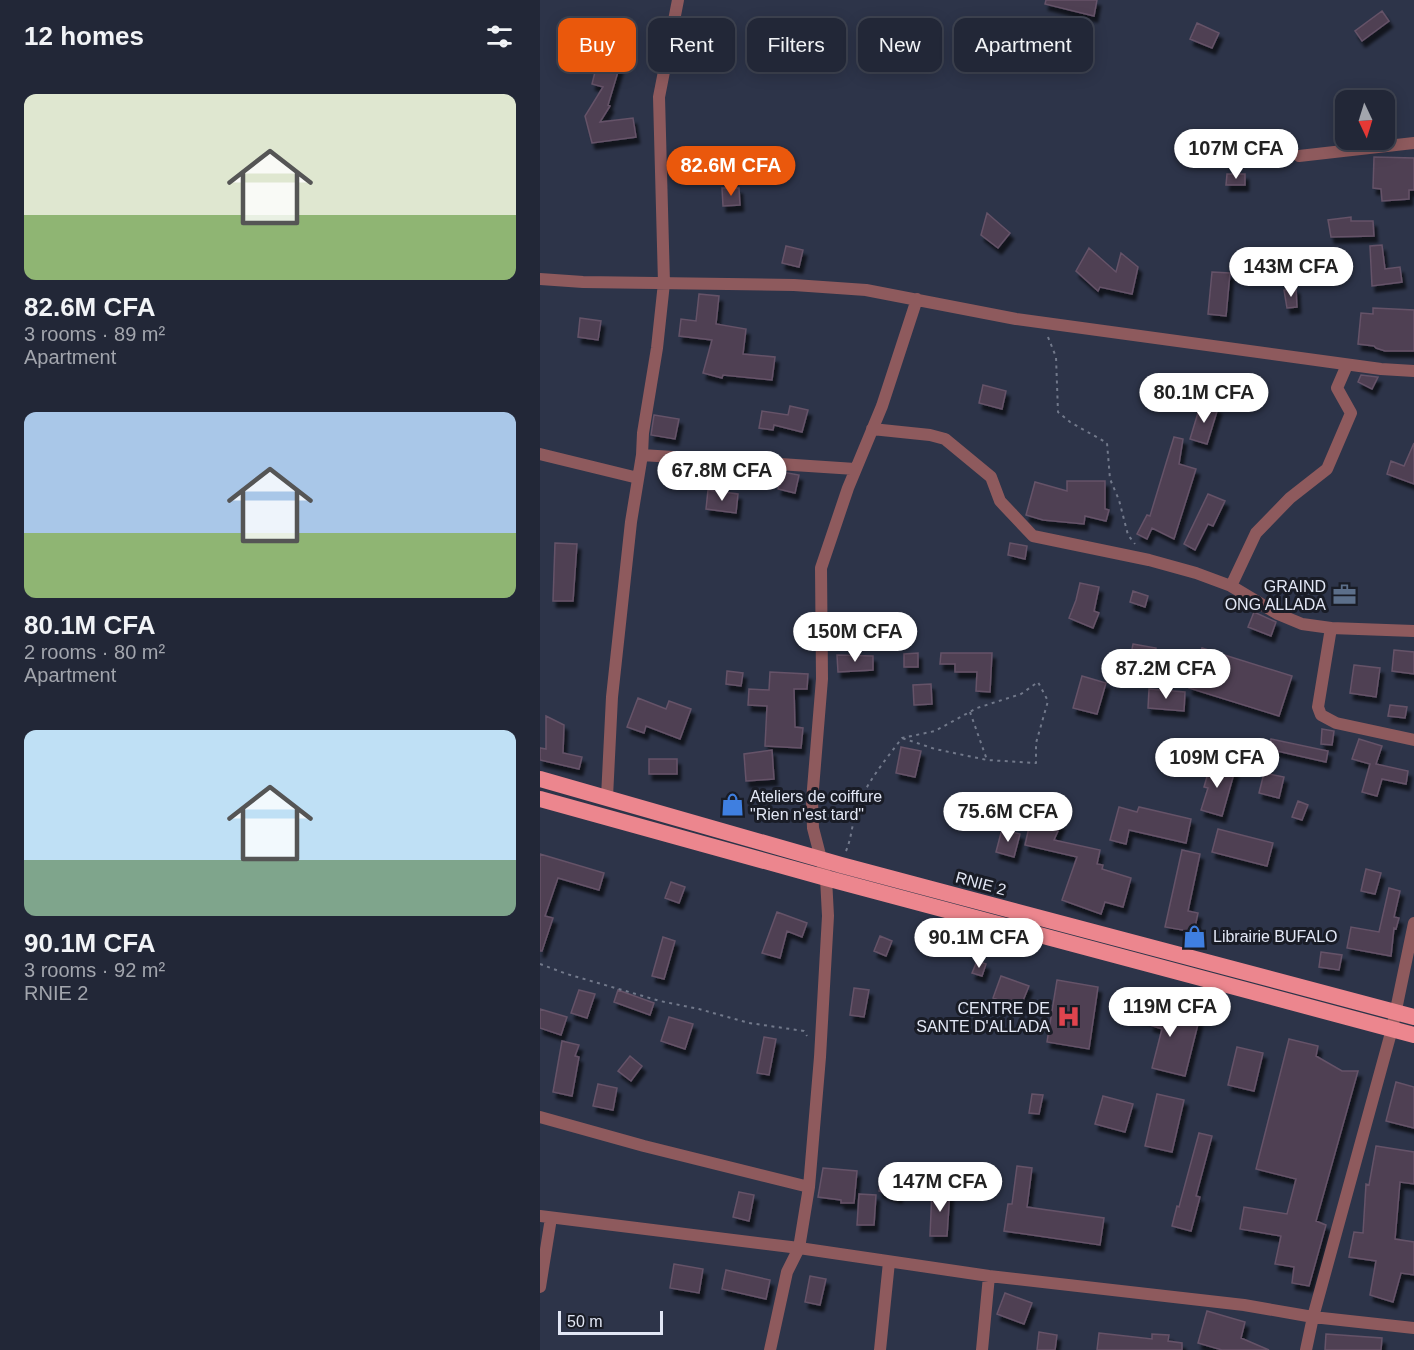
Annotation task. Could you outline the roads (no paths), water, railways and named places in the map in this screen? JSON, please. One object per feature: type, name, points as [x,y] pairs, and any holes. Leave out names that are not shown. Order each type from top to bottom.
[{"type":"highway","name":"RNIE 2","points":[[540,779],[822,860],[1414,1017]]},
{"type":"highway","points":[[540,799],[1414,1035]]},
{"type":"street","points":[[608,797],[612,697],[631,522],[657,348],[664,283],[659,97],[678,0]]},
{"type":"street","points":[[1299,156],[1414,143]]},
{"type":"street","points":[[540,279],[583,282],[804,285],[866,290],[1043,323],[1347,365],[1414,371]]},
{"type":"street","points":[[770,1350],[787,1272],[799,1248],[809,1187],[820,1057],[828,916],[826,878],[813,828],[814,763],[822,685],[821,568],[917,299]]},
{"type":"street","points":[[1231,586],[1256,533],[1290,498],[1327,469],[1351,413],[1337,388],[1347,365]]},
{"type":"street","points":[[872,429],[930,435],[945,439],[991,477],[1000,501],[1033,536],[1149,560],[1196,573],[1231,586],[1278,614],[1302,624],[1330,628],[1414,631]]},
{"type":"street","points":[[540,454],[638,478]]},
{"type":"street","points":[[642,455],[855,469]]},
{"type":"street","points":[[1330,628],[1318,707],[1321,715],[1336,723],[1414,740]]},
{"type":"street","points":[[1306,1350],[1409,964],[1414,923]]},
{"type":"street","points":[[540,1117],[644,1146],[809,1187]]},
{"type":"street","points":[[540,1287],[546,1217],[799,1248],[989,1276],[1244,1305],[1313,1317],[1414,1328]]},
{"type":"street","points":[[880,1350],[889,1262]]},
{"type":"street","points":[[982,1350],[989,1276]]},
{"type":"place","name":"GRAIND ONG ALLADA","points":[[1344,595]]},
{"type":"place","name":"Ateliers de coiffure \"Rien n'est tard\"","points":[[732,805]]},
{"type":"place","name":"Librairie BUFALO","points":[[1195,936]]},
{"type":"place","name":"CENTRE DE SANTE D'ALLADA","points":[[1068,1017]]}]
